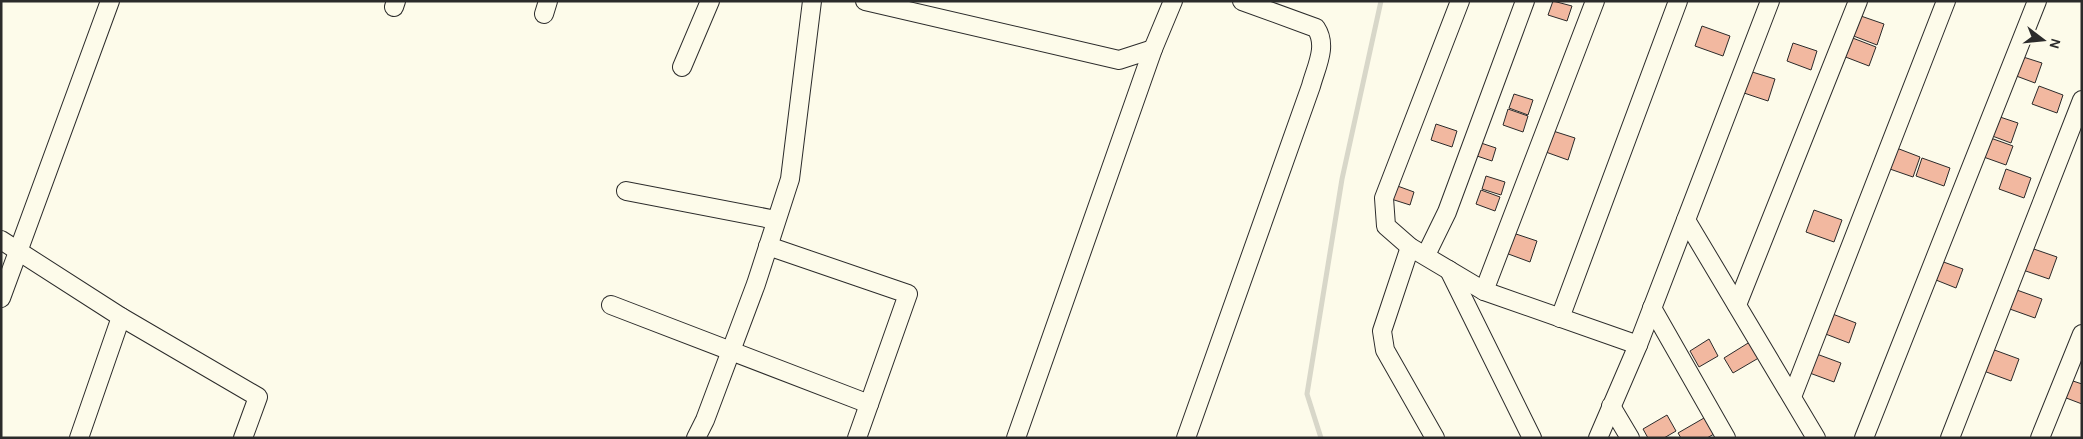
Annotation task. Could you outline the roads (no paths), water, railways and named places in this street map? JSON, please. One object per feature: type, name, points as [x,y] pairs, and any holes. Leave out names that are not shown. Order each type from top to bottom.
[{"type":"street","points":[[1,298],[110,1]]},
{"type":"street","points":[[682,67],[710,1]]},
{"type":"street","points":[[696,438],[731,351],[790,179],[812,1]]},
{"type":"street","points":[[865,1],[1119,60],[1153,49]]},
{"type":"street","points":[[1016,438],[1153,49],[1172,1]]},
{"type":"street","points":[[1186,438],[1311,86],[1323,44],[1322,36],[1316,28],[1274,6],[1242,1]]},
{"type":"street","points":[[1460,1],[1384,198],[1386,226],[1410,247],[1484,291],[1638,345]]},
{"type":"street","points":[[1426,256],[1447,212],[1525,1]]},
{"type":"street","points":[[1484,291],[1595,1]]},
{"type":"street","points":[[1560,318],[1678,1]]},
{"type":"street","points":[[1598,438],[1638,345],[1770,1]]},
{"type":"street","points":[[1737,305],[1858,1]]},
{"type":"street","points":[[1792,397],[1946,1]]},
{"type":"street","points":[[1864,438],[2037,1]]},
{"type":"street","points":[[1950,438],[2082,100]]},
{"type":"street","points":[[626,191],[776,220]]},
{"type":"street","points":[[1686,220],[1816,438]]},
{"type":"street","points":[[1,240],[121,317],[258,397],[243,438]]},
{"type":"street","points":[[768,246],[908,294],[857,438]]},
{"type":"street","points":[[1410,247],[1382,331],[1383,340],[1385,350],[1435,438]]},
{"type":"street","points":[[1449,270],[1532,438]]},
{"type":"street","points":[[611,305],[869,404]]},
{"type":"street","points":[[1652,308],[1726,438]]},
{"type":"street","points":[[79,438],[121,317]]},
{"type":"street","points":[[2040,438],[2082,334]]},
{"type":"street","points":[[1612,406],[1630,438]]},
{"type":"waterway","points":[[1321,438],[1307,394],[1342,179],[1381,1]]}]
